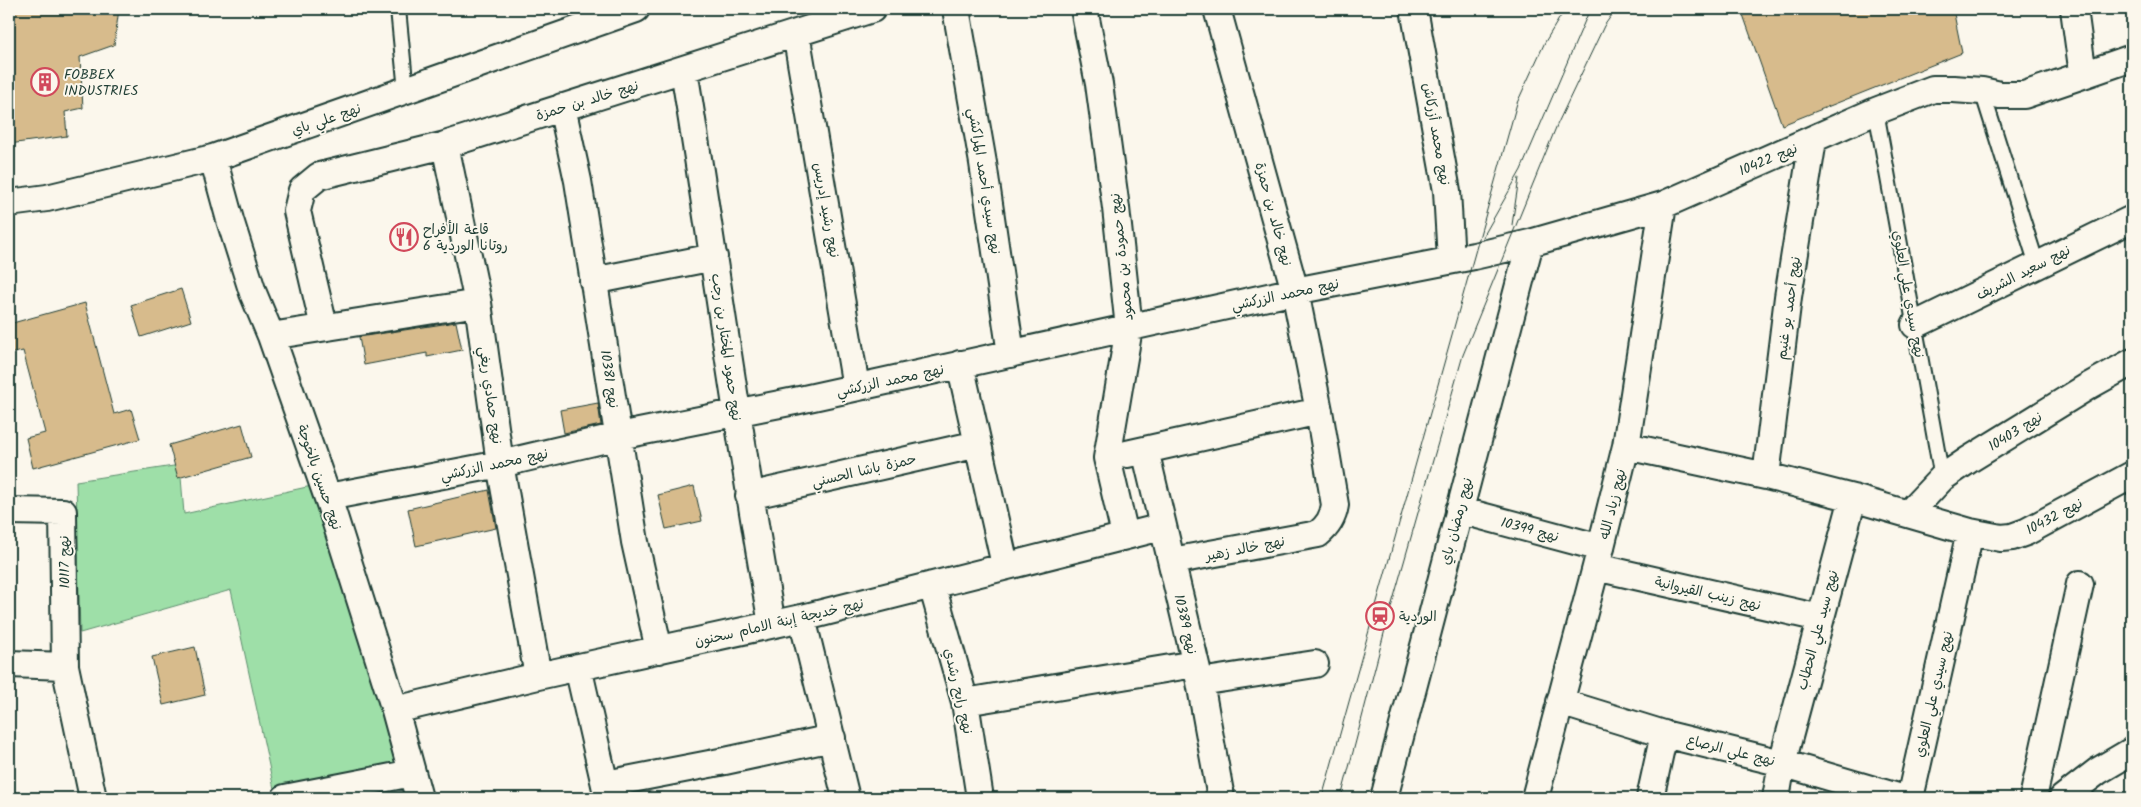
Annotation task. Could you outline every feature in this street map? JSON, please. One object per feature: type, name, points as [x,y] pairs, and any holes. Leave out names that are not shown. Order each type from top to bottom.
[{"type":"street","name":"نهج علي باي","points":[[9,203],[47,198],[213,158],[636,9]]},
{"type":"street","name":"نهج خالد بن حمزة","points":[[324,326],[297,211],[302,190],[319,176],[445,145],[872,9]]},
{"type":"street","name":"نهج سيدي أحمد المراكشي","points":[[956,9],[983,163],[1010,354]]},
{"type":"street","name":"نهج حمودة بن محمود","points":[[1084,9],[1101,103],[1116,208],[1129,328],[1107,458],[1125,535]]},
{"type":"street","name":"نهج خالد بن حمزة","points":[[1217,9],[1295,291],[1319,411],[1335,505],[1333,517],[1318,534]]},
{"type":"street","name":"نهج محمد أزركاش","points":[[1414,9],[1447,191],[1451,260]]},
{"type":"street","points":[[2074,9],[2083,75]]},
{"type":"street","name":"نهج رشيد إدريس","points":[[796,33],[856,387]]},
{"type":"street","name":"نهج 10422","points":[[1451,260],[1530,244],[1663,205],[1876,111],[1932,89],[1953,88],[2000,95],[2024,95],[2132,58]]},
{"type":"street","name":"نهج حمود المختار بن رجب","points":[[684,70],[749,496],[772,624]]},
{"type":"street","name":"نهج 10381","points":[[562,108],[578,181],[635,542],[659,650]]},
{"type":"street","name":"نهج أحمد بو غنيم","points":[[1766,476],[1788,298],[1813,140]]},
{"type":"street","name":"نهج حمادي ريغي","points":[[445,145],[478,303],[500,464],[538,676]]},
{"type":"street","name":"نهج حسين بالخوجة","points":[[213,158],[250,283],[328,496],[395,710],[419,798]]},
{"type":"street","name":"نهج زياد الله","points":[[1535,798],[1626,446],[1663,205]]},
{"type":"street","name":"نهج سعيد الشريف","points":[[1915,325],[2132,219]]},
{"type":"street","name":"نهج رمضان باي","points":[[1384,798],[1530,244]]},
{"type":"street","points":[[593,281],[714,257]]},
{"type":"street","name":"نهج محمد الزركشي","points":[[328,496],[500,464],[619,436],[1010,354],[1295,291],[1451,260]]},
{"type":"street","points":[[271,336],[324,326],[478,303]]},
{"type":"street","name":"نهج 10403","points":[[1908,514],[1942,478],[2087,387],[2132,362]]},
{"type":"street","points":[[960,364],[1005,565]]},
{"type":"street","points":[[1107,458],[1319,411]]},
{"type":"street","name":"حمزة باشا الحسني","points":[[749,496],[978,444]]},
{"type":"street","points":[[1626,446],[1766,476],[1853,498],[1970,532]]},
{"type":"street","name":"نهج 10389","points":[[1145,450],[1198,673],[1221,798]]},
{"type":"street","name":"نهج 10432","points":[[1970,532],[2001,538],[2012,537],[2132,475]]},
{"type":"street","name":"نهج سيد علي الحطاب","points":[[1776,798],[1782,763],[1853,498]]},
{"type":"street","name":"نهج 10399","points":[[1459,510],[1598,557]]},
{"type":"street","name":"نهج 10117","points":[[9,511],[63,512],[65,666],[93,798]]},
{"type":"street","name":"نهج خديجة إبنة الامام سحنون","points":[[395,710],[538,676],[802,618],[1005,565],[1162,527]]},
{"type":"street","name":"نهج سيدي علي العلوي","points":[[1910,798],[1970,532]]},
{"type":"street","name":"نهج خالد زهير","points":[[1172,561],[1318,534]]},
{"type":"street","name":"نهج زينب القيروانية","points":[[1598,557],[1820,618]]},
{"type":"street","points":[[2033,798],[2080,584]]},
{"type":"street","name":"نهج رابح رشدي","points":[[932,585],[965,702],[980,798]]},
{"type":"street","points":[[802,618],[846,798]]},
{"type":"street","points":[[9,664],[65,666]]},
{"type":"street","points":[[965,702],[1198,673],[1314,664]]},
{"type":"street","points":[[578,667],[607,791],[725,761],[832,738]]},
{"type":"street","name":"نهج علي الرصاع","points":[[1560,702],[1664,734],[1782,763],[1901,798]]},
{"type":"street","points":[[1650,798],[1664,734]]},
{"type":"street","points":[[2063,798],[2098,771],[2132,751]]},
{"type":"street","points":[[285,798],[412,773]]},
{"type":"lane","points":[[398,9],[406,91]]},
{"type":"lane","points":[[1982,91],[2037,265]]},
{"type":"lane","name":"نهج سيدي علي العلوي","points":[[1876,111],[1942,478]]},
{"type":"green space","points":[[180,465],[184,514],[316,485],[406,787],[276,798],[231,590],[80,633],[76,481]]},
{"type":"building","name":"FOBBEX INDUSTRIES","points":[[9,9],[119,9],[114,45],[80,57],[83,108],[65,112],[67,136],[9,144]]},
{"type":"building","points":[[1741,9],[1953,9],[1962,53],[1782,125]]},
{"type":"building","points":[[181,289],[191,321],[141,337],[131,305]]},
{"type":"building","points":[[85,303],[114,414],[131,409],[140,439],[33,468],[26,438],[45,433],[23,351],[9,354],[9,324]]},
{"type":"building","points":[[456,322],[462,350],[427,357],[427,353],[364,365],[359,337]]},
{"type":"building","points":[[598,403],[601,425],[564,433],[560,410]]},
{"type":"building","points":[[242,424],[251,457],[178,478],[169,445]]},
{"type":"building","points":[[694,486],[702,521],[666,529],[658,495]]},
{"type":"building","points":[[489,490],[496,528],[416,546],[408,509]]},
{"type":"building","points":[[195,647],[205,695],[163,705],[152,657]]},
{"type":"tram line","points":[[1322,798],[1517,103],[1545,42],[1565,9]]},
{"type":"tram line","points":[[1483,237],[1521,170],[1590,9]]},
{"type":"tram line","points":[[1341,798],[1388,618],[1463,355],[1557,125],[1604,26],[1616,9]]},
{"type":"tram line","points":[[1512,225],[1519,178]]},
{"type":"place","name":"FOBBEX INDUSTRIES","points":[[45,82]]},
{"type":"place","name":"قاعة الأفراح روتانا الوردية 6","points":[[404,237]]},
{"type":"place","name":"الوردية","points":[[1380,616]]}]
